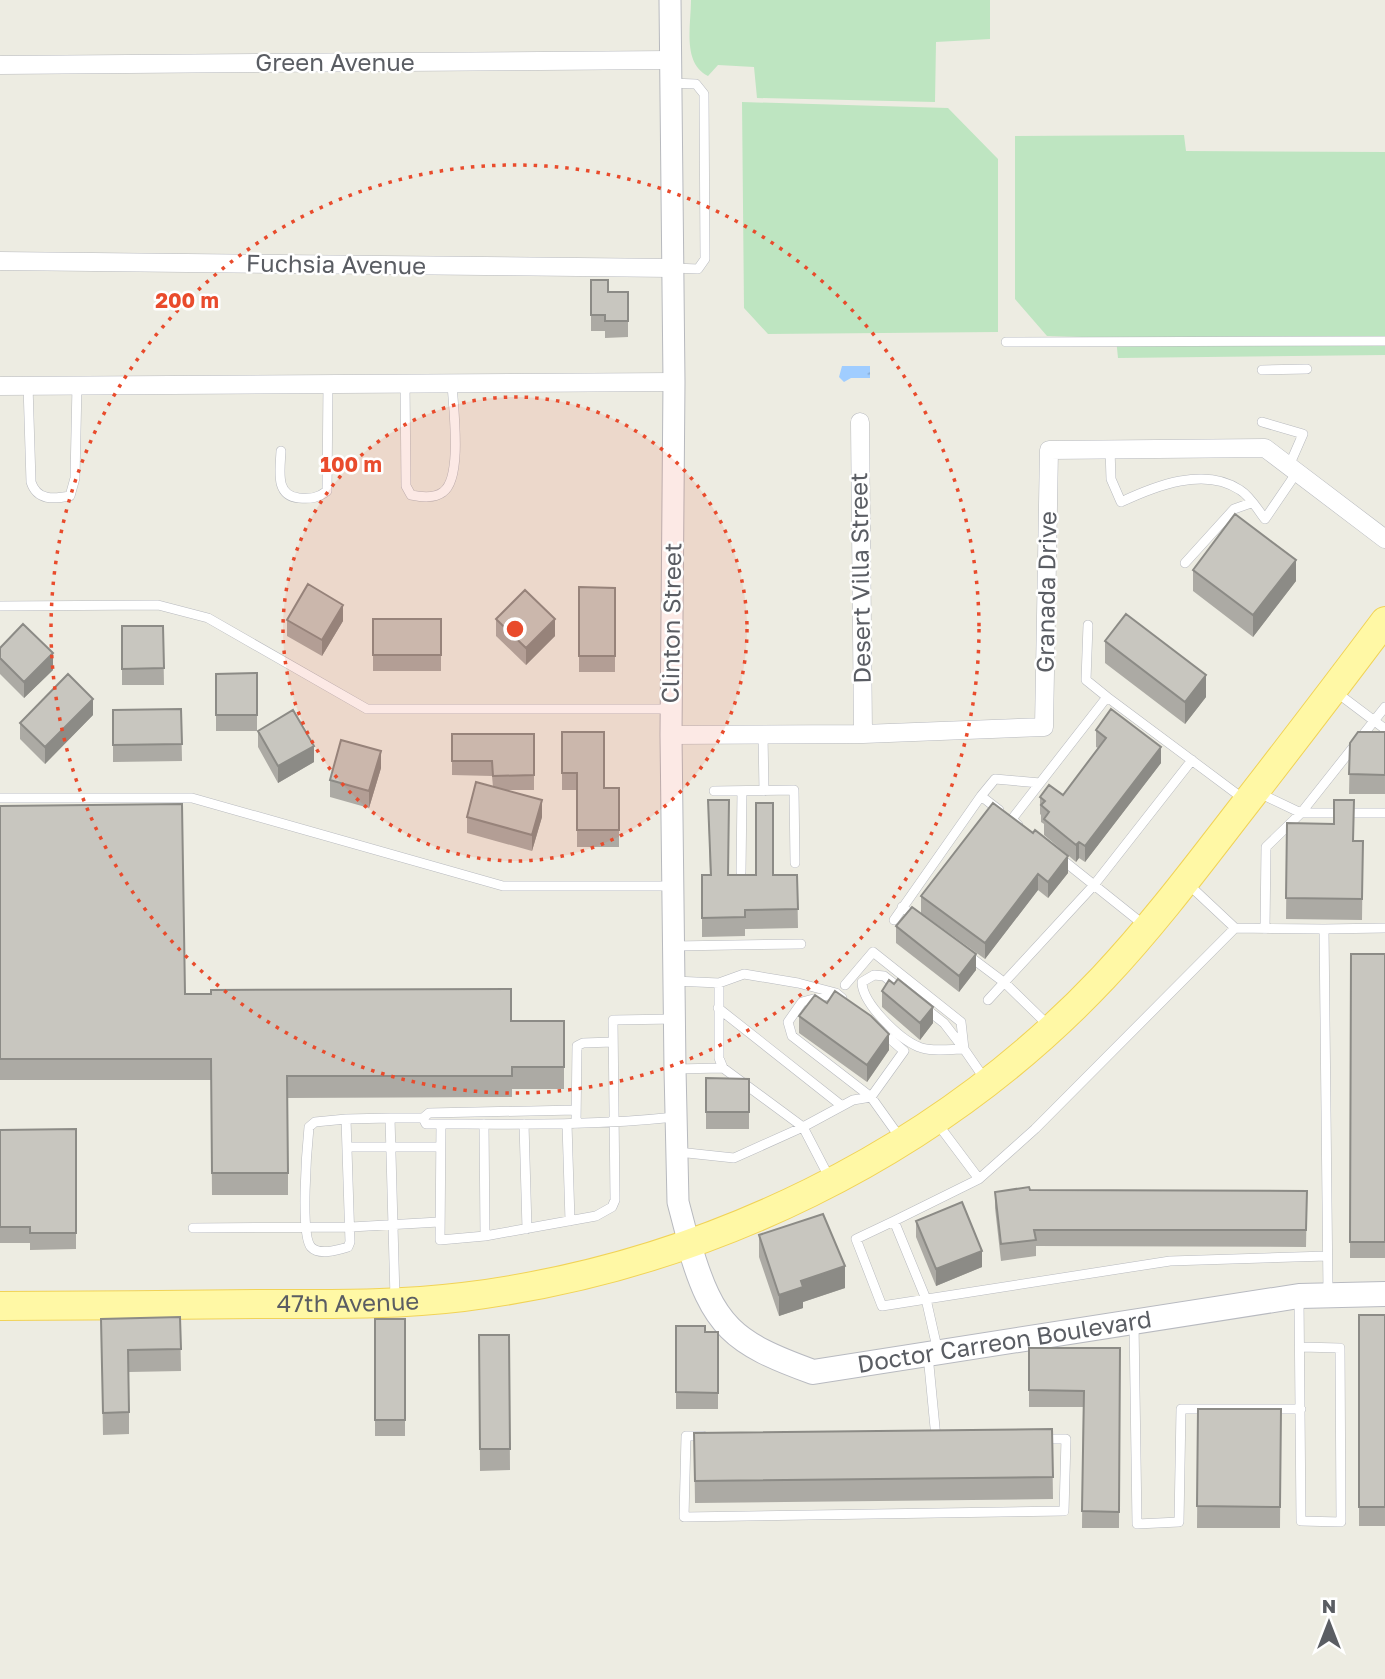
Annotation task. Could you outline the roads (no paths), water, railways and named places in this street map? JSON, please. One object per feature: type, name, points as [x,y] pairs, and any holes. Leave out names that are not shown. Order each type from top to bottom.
[{"type":"main road","name":"47th Avenue","points":[[0,1306],[395,1303],[475,1295],[560,1280],[690,1244],[779,1209],[902,1140],[987,1082],[1052,1028],[1148,928],[1385,621]]},
{"type":"main road","name":"Doctor Carreon Boulevard","points":[[690,1244],[700,1282],[725,1326],[765,1354],[813,1372],[1299,1296],[1385,1294]]},
{"type":"street","name":"Clinton Street","points":[[670,0],[674,382],[671,735],[676,1117],[678,1202],[690,1244]]},
{"type":"street","name":"Green Avenue","points":[[0,65],[670,60]]},
{"type":"street","name":"Fuchsia Avenue","points":[[0,261],[672,268]]},
{"type":"street","points":[[0,386],[674,382]]},
{"type":"street","name":"Desert Villa Street","points":[[860,422],[863,734]]},
{"type":"street","name":"Granada Drive","points":[[671,735],[863,734],[1044,727],[1049,450],[1265,448],[1383,535]]},
{"type":"lane","points":[[671,83],[696,84],[703,90],[705,260],[698,269],[672,268]]},
{"type":"lane","points":[[1006,342],[1385,341]]},
{"type":"lane","points":[[1262,370],[1307,369]]},
{"type":"lane","points":[[405,383],[406,486],[411,495],[425,498],[443,493],[450,484],[455,455],[452,383]]},
{"type":"lane","points":[[281,451],[280,476],[284,493],[288,497],[312,499],[327,491],[328,384]]},
{"type":"lane","points":[[28,385],[31,482],[34,491],[43,497],[55,499],[70,496],[75,478],[77,385]]},
{"type":"lane","points":[[1110,449],[1111,479],[1121,502],[1177,481],[1215,480],[1241,490],[1265,519],[1293,469],[1303,434],[1262,422]]},
{"type":"lane","points":[[1185,562],[1234,509],[1251,503]]},
{"type":"lane","points":[[0,606],[158,605],[208,618],[367,709],[671,709]]},
{"type":"lane","points":[[1088,625],[1086,680],[1192,760],[1251,797],[1301,813],[1385,813]]},
{"type":"lane","points":[[1334,690],[1385,729]]},
{"type":"lane","points":[[1012,820],[1107,697]]},
{"type":"lane","points":[[1265,929],[1266,847],[1301,813],[1385,707]]},
{"type":"lane","points":[[763,735],[764,791]]},
{"type":"lane","points":[[988,1000],[1094,885],[1192,760]]},
{"type":"lane","points":[[894,920],[995,779],[1040,783]]},
{"type":"lane","points":[[713,791],[794,790],[795,863]]},
{"type":"lane","points":[[741,791],[741,872]]},
{"type":"lane","points":[[981,796],[1022,828]]},
{"type":"lane","points":[[0,798],[192,798],[503,886],[673,886]]},
{"type":"lane","points":[[1053,852],[1148,928]]},
{"type":"lane","points":[[1186,881],[1235,928],[1385,928]]},
{"type":"lane","points":[[902,907],[923,922]]},
{"type":"lane","points":[[1235,928],[1035,1129],[979,1180],[856,1239],[882,1306],[1170,1261],[1328,1256]]},
{"type":"lane","points":[[1324,929],[1328,1294]]},
{"type":"lane","points":[[674,946],[801,944]]},
{"type":"lane","points":[[845,985],[873,952],[961,1022],[964,1049]]},
{"type":"lane","points":[[964,953],[1005,983],[1052,1028]]},
{"type":"lane","points":[[674,981],[719,984],[744,974],[836,993],[845,1002]]},
{"type":"lane","points":[[964,1049],[920,1048],[869,1004],[862,991],[862,982],[874,975],[884,976],[944,1023],[964,1049],[987,1082]]},
{"type":"lane","points":[[719,984],[719,1058],[723,1068],[803,1127],[832,1181]]},
{"type":"lane","points":[[836,993],[802,1002],[788,1022],[792,1036],[872,1097],[902,1140]]},
{"type":"lane","points":[[719,1008],[842,1106]]},
{"type":"lane","points":[[441,1124],[440,1240],[485,1236],[596,1216],[612,1207],[615,1200],[613,1020],[675,1019]]},
{"type":"lane","points":[[677,1152],[734,1158],[803,1127],[853,1100],[872,1097],[904,1051],[874,1026]]},
{"type":"lane","points":[[570,1221],[571,1124],[576,1110],[577,1046],[583,1043],[613,1042]]},
{"type":"lane","points":[[676,1069],[723,1068]]},
{"type":"lane","points":[[346,1119],[351,1227],[348,1247],[331,1252],[314,1250],[310,1246],[306,1228],[309,1127],[315,1122],[346,1119],[423,1118],[429,1113],[576,1110]]},
{"type":"lane","points":[[423,1118],[426,1124],[615,1124],[676,1117]]},
{"type":"lane","points":[[390,1118],[395,1303]]},
{"type":"lane","points":[[933,1119],[979,1180]]},
{"type":"lane","points":[[484,1124],[485,1236]]},
{"type":"lane","points":[[524,1124],[527,1229]]},
{"type":"lane","points":[[348,1147],[439,1147]]},
{"type":"lane","points":[[894,1221],[926,1299],[933,1353],[936,1438]]},
{"type":"lane","points":[[193,1228],[393,1226],[439,1222]]},
{"type":"lane","points":[[1299,1296],[1301,1521],[1341,1522],[1340,1348],[1301,1346]]},
{"type":"lane","points":[[1135,1321],[1137,1524],[1179,1522],[1181,1409],[1301,1409]]},
{"type":"lane","points":[[714,1436],[686,1436],[684,1517],[1064,1511],[1066,1439],[1029,1439]]},
{"type":"lane","points":[[922,1438],[950,1438]]},
{"type":"water","points":[[842,366],[870,366],[870,378],[851,378],[844,382],[839,377]]}]
